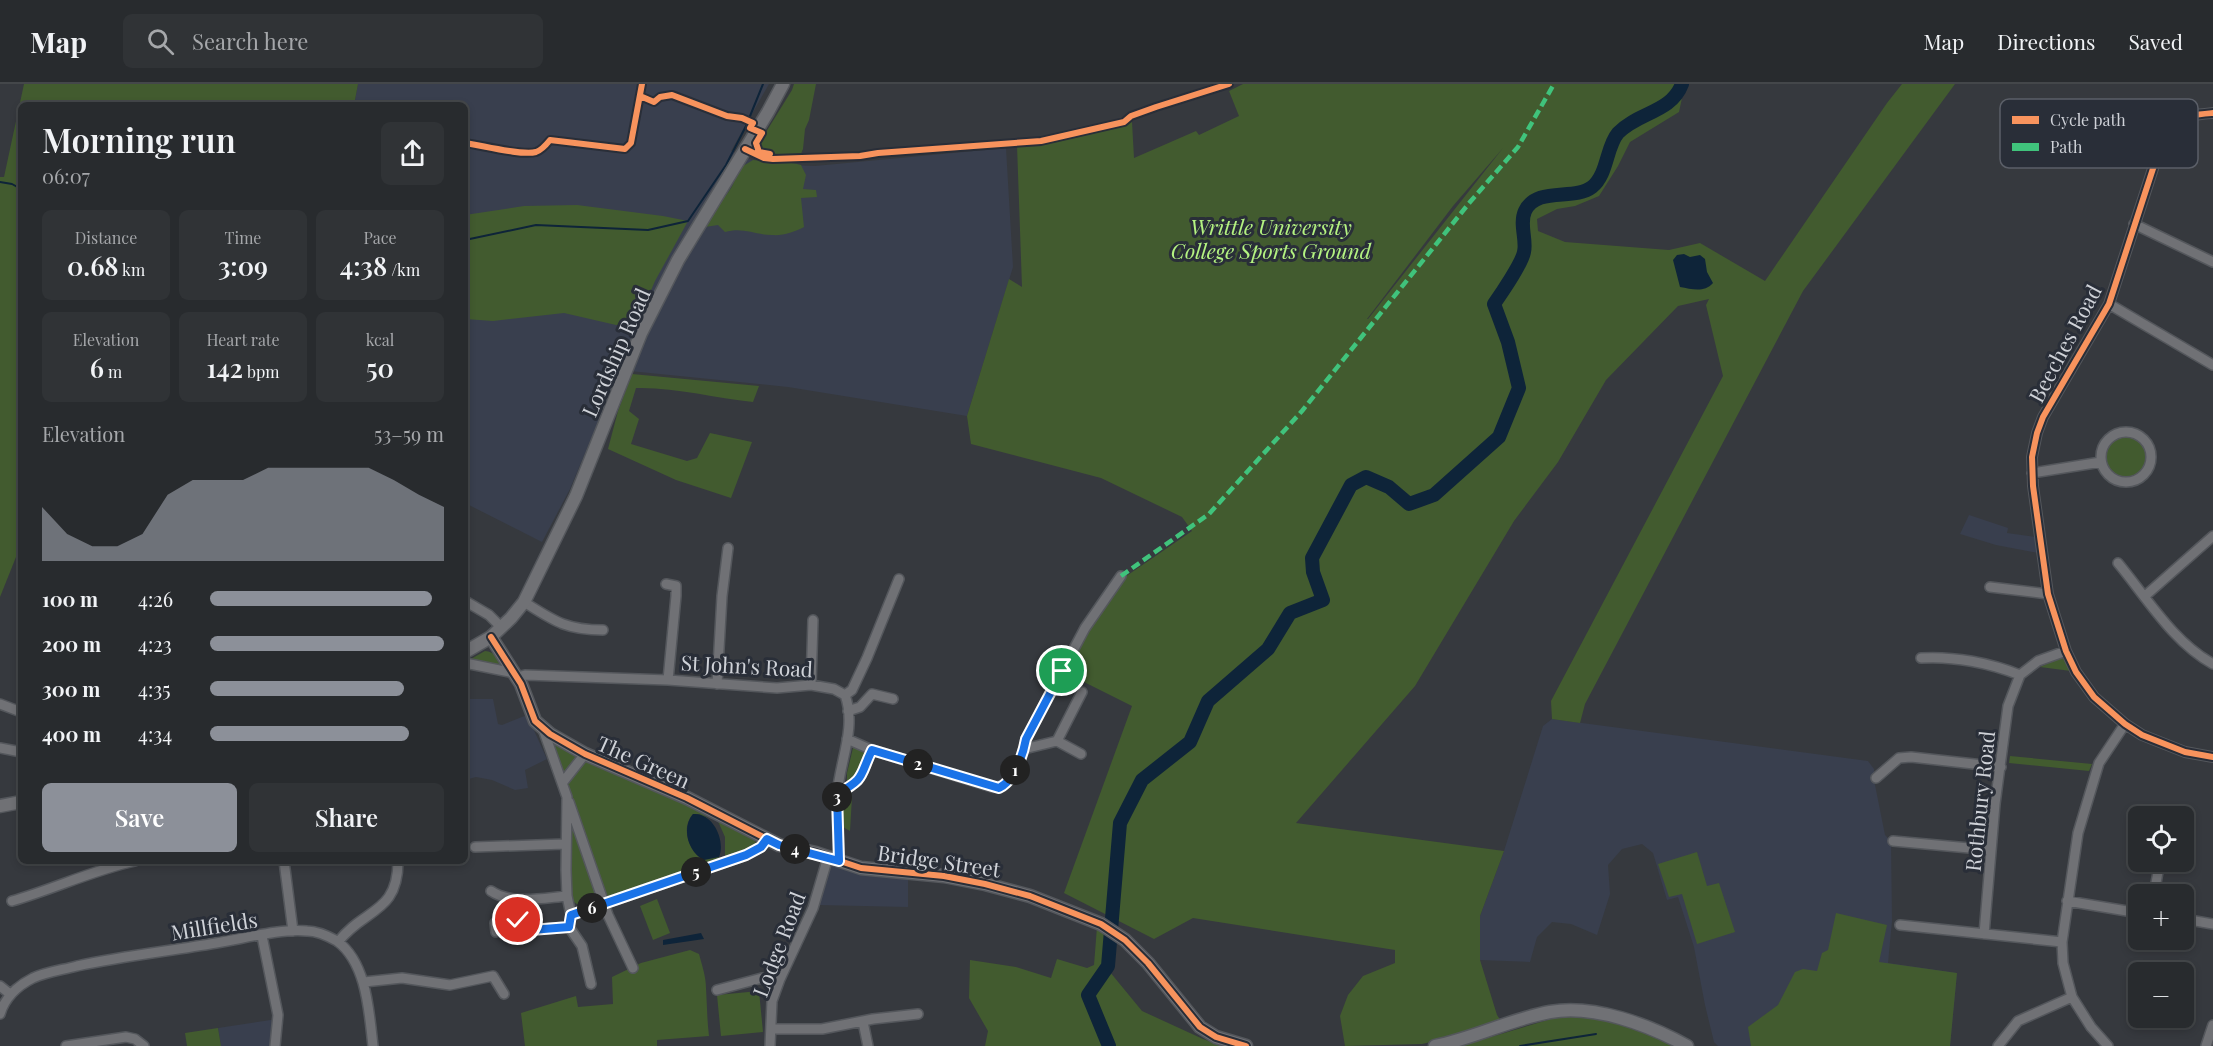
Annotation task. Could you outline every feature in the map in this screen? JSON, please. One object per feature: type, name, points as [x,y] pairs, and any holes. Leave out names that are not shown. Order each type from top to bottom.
[{"type":"street","name":"Lordship Road","points":[[468,650],[490,637],[524,602],[576,496],[640,333],[678,260],[783,84]]},
{"type":"street","name":"Beeches Road","points":[[2198,115],[2213,113]]},
{"type":"street","name":"Beeches Road","points":[[2153,168],[2109,304],[2043,417],[2035,444],[2032,473],[2048,594],[2066,651],[2076,672],[2094,697],[2125,724],[2142,735],[2169,747],[2213,757]]},
{"type":"street","points":[[2134,224],[2213,262]]},
{"type":"street","points":[[2109,304],[2213,365]]},
{"type":"street","points":[[2124,431],[2140,436],[2150,450],[2150,466],[2139,478],[2132,481],[2116,480],[2109,476],[2101,462],[2101,453],[2108,438],[2124,431]]},
{"type":"street","points":[[2032,473],[2101,462]]},
{"type":"street","points":[[2145,596],[2213,536]]},
{"type":"street","points":[[717,684],[722,596],[728,548]]},
{"type":"street","points":[[2118,563],[2179,638],[2213,664]]},
{"type":"street","points":[[848,739],[872,750],[999,788],[1005,785],[1012,778],[1026,739],[1085,628],[1121,576]]},
{"type":"street","points":[[845,695],[852,690],[899,579]]},
{"type":"street","points":[[666,584],[676,586],[668,680]]},
{"type":"street","points":[[1989,587],[2048,594]]},
{"type":"street","points":[[524,602],[564,626],[578,630],[603,630]]},
{"type":"street","points":[[468,603],[489,615],[501,627]]},
{"type":"street","points":[[811,685],[813,620]]},
{"type":"street","name":"The Green","points":[[490,637],[515,675],[532,716],[543,729],[585,754],[687,798],[779,845],[833,859]]},
{"type":"street","points":[[1921,658],[1933,657],[1997,665],[2020,675],[2038,661],[2066,651]]},
{"type":"street","name":"St John's Road","points":[[468,664],[515,675],[668,680],[777,688],[811,685],[834,689],[845,695]]},
{"type":"street","name":"Rothbury Road","points":[[1984,934],[1991,850],[2008,706],[2020,675]]},
{"type":"street","points":[[1057,741],[1082,692]]},
{"type":"street","points":[[849,711],[860,707],[872,694],[893,699]]},
{"type":"street","name":"Lodge Road","points":[[770,1046],[772,1001],[777,986],[833,859],[837,794],[848,739],[849,711],[845,695]]},
{"type":"street","points":[[0,704],[18,711]]},
{"type":"street","points":[[2108,1046],[2091,1027],[2072,997],[2065,973],[2062,942],[2078,833],[2098,763],[2125,724]]},
{"type":"street","name":"The Green","points":[[543,729],[611,923],[633,968]]},
{"type":"street","points":[[1024,749],[1057,741],[1081,754]]},
{"type":"street","points":[[0,748],[18,751]]},
{"type":"street","points":[[837,794],[854,784],[864,774],[872,750]]},
{"type":"street","name":"The Green","points":[[563,782],[585,754]]},
{"type":"street","points":[[1876,778],[1899,758],[1911,757],[2001,767]]},
{"type":"street","name":"The Green","points":[[567,797],[567,896],[571,915]]},
{"type":"street","points":[[0,806],[18,803]]},
{"type":"street","points":[[591,984],[582,946],[569,927],[571,915],[746,855],[761,847],[767,839]]},
{"type":"street","points":[[1893,841],[1991,850]]},
{"type":"street","points":[[475,847],[566,844]]},
{"type":"street","name":"Bridge Street","points":[[833,859],[870,870],[944,876],[985,884],[1030,897],[1106,926],[1148,963],[1200,1027],[1216,1037],[1246,1046]]},
{"type":"street","points":[[12,901],[33,895],[104,864]]},
{"type":"street","points":[[284,864],[293,931]]},
{"type":"street","points":[[372,1046],[364,982],[356,963],[338,942],[355,924],[373,914],[389,898],[397,882],[398,864]]},
{"type":"street","points":[[491,891],[503,898],[514,900],[567,896]]},
{"type":"street","points":[[2067,901],[2128,911]]},
{"type":"street","points":[[496,932],[495,923],[518,920],[531,930],[569,927]]},
{"type":"street","points":[[2194,921],[2213,924]]},
{"type":"street","points":[[1900,925],[2062,942]]},
{"type":"street","name":"Millfields","points":[[10,994],[26,982],[44,974],[99,962],[293,931],[318,933],[338,942]]},
{"type":"street","points":[[262,936],[278,1015],[275,1046]]},
{"type":"street","points":[[493,965],[493,976],[504,994]]},
{"type":"street","points":[[717,990],[785,970]]},
{"type":"street","points":[[364,982],[402,978],[450,986],[493,976]]},
{"type":"street","points":[[762,978],[777,986]]},
{"type":"street","points":[[0,986],[10,994],[0,1014]]},
{"type":"street","points":[[1998,1046],[2018,1021],[2072,997]]},
{"type":"street","points":[[1435,1046],[1479,1035],[1540,1014],[1569,1010],[1631,1021],[1687,1046]]},
{"type":"street","points":[[771,1029],[822,1029],[918,1014]]},
{"type":"street","points":[[863,1022],[868,1046]]},
{"type":"street","points":[[2206,1046],[2213,1025]]},
{"type":"street","points":[[66,1046],[126,1036],[144,1046]]},
{"type":"shaded area","points":[[358,84],[769,84],[731,151],[761,164],[815,166],[1006,148],[1013,267],[967,416],[788,387],[620,370],[570,489],[542,542],[468,505],[468,102],[355,102]]},
{"type":"shaded area","points":[[1684,254],[1690,257],[1700,255],[1705,259],[1707,272],[1713,283],[1702,289],[1680,287],[1673,260],[1677,255]]},
{"type":"shaded area","points":[[1969,515],[2008,528],[2007,533],[2036,537],[2038,553],[1996,545],[1960,534]]},
{"type":"shaded area","points":[[468,699],[493,699],[498,724],[502,725],[527,715],[547,759],[525,770],[528,788],[515,790],[492,780],[476,777],[468,779]]},
{"type":"shaded area","points":[[1552,719],[1868,761],[1874,769],[1874,780],[1885,835],[1891,841],[1892,921],[1888,963],[1957,973],[1950,1046],[1718,1046],[1714,1042],[1694,947],[1678,897],[1667,900],[1653,853],[1642,844],[1622,849],[1608,865],[1610,894],[1597,935],[1571,924],[1552,922],[1537,937],[1530,962],[1480,960],[1480,916],[1504,851],[1543,726]]},
{"type":"shaded area","points":[[693,814],[706,818],[716,829],[721,843],[719,857],[704,860],[690,846],[687,826]]},
{"type":"shaded area","points":[[831,862],[908,875],[908,907],[818,905]]},
{"type":"shaded area","points":[[701,933],[704,939],[663,945],[663,940]]},
{"type":"shaded area","points":[[277,1019],[273,1046],[221,1046],[218,1028]]},
{"type":"green space","points":[[24,84],[358,84],[355,102],[20,102]]},
{"type":"green space","points":[[794,84],[816,84],[805,129],[803,149],[800,156],[767,153],[758,145]]},
{"type":"green space","name":"Writtle University College Sports Ground","points":[[1243,84],[1685,84],[1679,112],[1630,142],[1599,196],[1575,206],[1557,209],[1537,219],[1538,231],[1565,242],[1669,250],[1700,243],[1765,281],[1902,84],[1955,84],[1803,291],[1585,704],[1580,723],[1552,719],[1551,701],[1723,376],[1706,305],[1709,299],[1678,306],[1606,380],[1558,462],[1514,521],[1415,686],[1296,823],[1504,851],[1480,916],[1480,960],[1497,1015],[1501,1021],[1461,1035],[1422,1044],[1345,1046],[1340,1016],[1348,995],[1363,976],[1395,963],[1395,950],[1193,918],[1154,939],[1064,893],[1132,706],[1062,671],[1122,579],[1192,531],[1182,517],[1101,478],[971,444],[967,416],[1009,279],[1022,287],[1017,145],[1085,134],[1132,122],[1134,158],[1196,131],[1199,135],[1239,116],[1229,91]],"holes":[[[1503,148],[1368,319],[1453,206]]]},
{"type":"green space","points":[[18,112],[18,552],[0,597],[0,177],[4,177]]},
{"type":"green space","points":[[753,160],[801,165],[806,175],[803,189],[816,190],[817,197],[801,198],[804,227],[788,233],[766,235],[738,230],[725,232],[718,225],[705,227],[716,207],[732,187],[738,169]]},
{"type":"green space","points":[[577,205],[688,221],[655,281],[637,323],[616,325],[564,313],[493,321],[468,319],[468,215],[524,206]]},
{"type":"green space","points":[[632,374],[759,386],[753,402],[680,391],[636,388],[629,411],[639,419],[631,444],[687,461],[697,458],[710,433],[752,442],[731,498],[676,480],[608,449],[618,411]]},
{"type":"green space","points":[[2126,435],[2141,442],[2148,457],[2141,472],[2126,479],[2111,472],[2104,457],[2111,442]]},
{"type":"green space","points":[[485,651],[494,654],[503,666],[469,660]]},
{"type":"green space","points":[[2061,658],[2065,660],[2071,671],[2040,667]]},
{"type":"green space","points":[[551,742],[602,768],[675,797],[699,811],[708,819],[699,814],[693,814],[689,819],[687,831],[689,843],[700,858],[719,857],[717,862],[604,900],[580,905],[575,903],[570,896],[569,814],[576,811]]},
{"type":"green space","points":[[853,748],[861,748],[865,757],[862,767],[850,783],[847,782],[847,773]]},
{"type":"green space","points":[[2010,756],[2092,764],[2089,771],[2009,763]]},
{"type":"green space","points":[[850,789],[852,797],[850,831],[841,826],[842,793]]},
{"type":"green space","points":[[717,819],[753,838],[757,845],[725,859],[725,837]]},
{"type":"green space","points":[[1697,852],[1707,886],[1719,883],[1735,932],[1697,944],[1682,894],[1669,897],[1658,864]]},
{"type":"green space","points":[[657,899],[670,933],[653,940],[640,906]]},
{"type":"green space","points":[[1836,913],[1887,925],[1879,962],[1957,973],[1950,1046],[1751,1046],[1748,1027],[1778,1005],[1795,972],[1803,969],[1817,971],[1822,953],[1828,950]]},
{"type":"green space","points":[[1097,927],[1108,934],[1105,966],[1142,1011],[1223,1046],[985,1046],[988,1031],[969,998],[970,960],[1016,967],[1051,978],[1057,959],[1087,968],[1094,965]]},
{"type":"green space","points":[[690,950],[699,954],[704,971],[709,1036],[657,1040],[657,1046],[525,1046],[521,1013],[576,996],[578,1007],[613,1004],[612,977],[641,963]]},
{"type":"green space","points":[[759,991],[763,1032],[721,1036],[717,995]]},
{"type":"green space","points":[[1561,1016],[1621,1023],[1649,1032],[1675,1046],[1461,1046]]},
{"type":"green space","points":[[218,1028],[221,1046],[187,1046],[185,1033]]},
{"type":"waterway","points":[[468,239],[536,225],[648,230],[688,221],[726,165],[746,126],[763,84]]},
{"type":"waterway","points":[[1109,1046],[1088,995],[1108,966],[1120,823],[1142,780],[1190,742],[1208,701],[1268,649],[1290,613],[1323,600],[1313,572],[1312,558],[1351,485],[1366,477],[1389,487],[1409,504],[1434,495],[1499,437],[1519,388],[1508,342],[1494,304],[1522,257],[1525,247],[1523,221],[1525,211],[1531,203],[1538,199],[1576,193],[1592,187],[1601,175],[1618,133],[1670,101],[1682,84]]},
{"type":"waterway","points":[[0,182],[18,187]]},
{"type":"waterway","points":[[1520,1046],[1596,1034]]},
{"type":"marked path","points":[[1121,576],[1209,514],[1302,411],[1470,202],[1518,147],[1554,84]]},
{"type":"cycle path","points":[[468,144],[521,153],[536,152],[550,140],[625,149],[631,143],[642,84]]},
{"type":"cycle path","points":[[745,149],[764,158],[773,159],[860,156],[1041,141],[1124,122],[1131,116],[1229,84]]},
{"type":"cycle path","points":[[640,96],[654,102],[660,97],[672,95],[727,116],[742,118],[753,123],[750,128],[762,133],[756,143],[759,152],[770,154]]},
{"type":"cycle path","points":[[2198,114],[2213,113]]},
{"type":"cycle path","points":[[2153,168],[2109,304],[2043,417],[2032,457],[2033,486],[2048,594],[2066,651],[2076,672],[2094,697],[2125,724],[2142,735],[2185,752],[2213,757]]},
{"type":"cycle path","points":[[491,637],[521,684],[535,721],[550,734],[585,754],[687,798],[779,845],[816,853],[861,868],[944,876],[985,884],[1030,896],[1101,924],[1125,940],[1148,963],[1200,1027],[1216,1037],[1246,1046]]},
{"type":"route","points":[[518,920],[531,930],[569,927],[571,915],[746,855],[761,847],[767,839],[779,845],[839,861],[837,794],[854,784],[864,774],[872,750],[951,773],[992,788],[999,788],[1012,778],[1026,739],[1062,671]]}]
